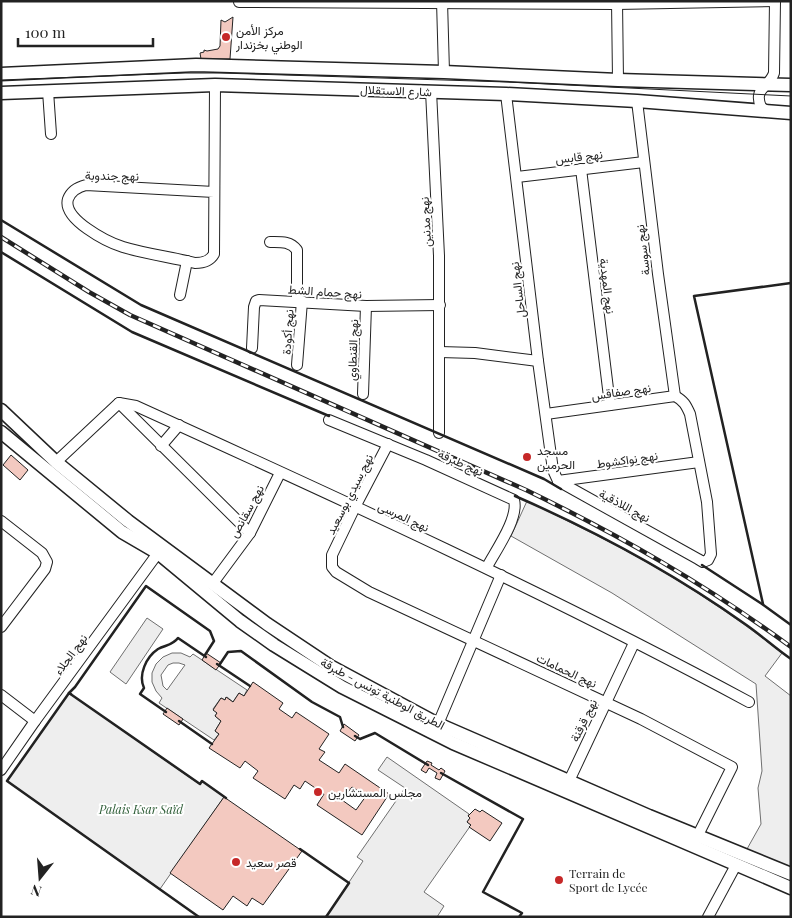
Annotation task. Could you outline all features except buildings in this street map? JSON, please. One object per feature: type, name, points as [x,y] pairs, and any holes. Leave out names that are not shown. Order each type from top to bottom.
[{"type":"main road","name":"شارع الاستقلال","points":[[1,74],[196,65],[791,85]]},
{"type":"main road","name":"شارع الاستقلال","points":[[1,92],[215,85],[506,94],[637,101],[791,113]]},
{"type":"main road","name":"الطريق الوطنية تونس - طبرقة","points":[[1,410],[56,462],[128,521],[267,624],[330,666],[438,724],[697,837],[791,874]]},
{"type":"main road","name":"الطريق الوطنية تونس - طبرقة","points":[[1,432],[122,532],[158,554],[240,621],[274,646],[342,687],[453,744],[791,888]]},
{"type":"street","points":[[239,2],[617,3],[775,1],[775,68],[773,77],[762,87],[759,98],[761,107],[768,112]]},
{"type":"street","points":[[442,3],[444,72]]},
{"type":"street","points":[[617,3],[618,80]]},
{"type":"street","name":"نهج جندوبة","points":[[214,192],[86,185],[75,190],[68,200],[69,211],[77,222],[112,243],[132,250],[202,263],[211,258],[214,254],[215,85]]},
{"type":"street","points":[[48,91],[51,134]]},
{"type":"street","name":"نهج مدنين","points":[[431,91],[439,247],[439,433]]},
{"type":"street","name":"نهج الساحل","points":[[506,94],[538,361],[553,470],[558,481]]},
{"type":"street","name":"نهج سوسة","points":[[637,101],[675,396]]},
{"type":"street","name":"نهج قابس","points":[[517,177],[644,162]]},
{"type":"street","name":"نهج المهدية","points":[[581,169],[610,405]]},
{"type":"street","name":"نهج أكودة","points":[[270,242],[286,242],[297,250],[299,301],[297,365]]},
{"type":"street","points":[[180,294],[187,261]]},
{"type":"street","name":"نهج حمام الشط","points":[[252,348],[253,310],[256,301],[261,299],[366,306],[440,305]]},
{"type":"street","name":"نهج القنطاوي","points":[[363,394],[366,306]]},
{"type":"street","points":[[440,352],[475,353],[538,361]]},
{"type":"street","points":[[675,396],[683,400],[690,414],[699,462]]},
{"type":"street","name":"نهج صفاقس","points":[[546,414],[675,396]]},
{"type":"street","points":[[56,462],[119,403],[250,533]]},
{"type":"street","name":"نهج المرسى","points":[[119,403],[136,406],[452,553],[487,567],[749,702]]},
{"type":"street","name":"نهج طبرقة","points":[[329,420],[514,500],[516,506],[514,516],[487,567]]},
{"type":"street","points":[[161,446],[178,425]]},
{"type":"street","name":"نهج سيدي بوسعيد","points":[[332,555],[388,444]]},
{"type":"street","name":"نهج نواكشوط","points":[[558,481],[699,462]]},
{"type":"street","name":"نهج اللاذقية","points":[[558,481],[703,562],[708,560],[711,554],[707,502],[699,462]]},
{"type":"street","name":"نهج سقانص","points":[[213,583],[250,533],[280,473]]},
{"type":"street","points":[[1,520],[42,553],[47,562],[45,569],[1,627]]},
{"type":"street","name":"نهج الجلاء","points":[[1,770],[158,554]]},
{"type":"street","name":"نهج الحمامات","points":[[332,555],[332,568],[368,592],[642,719],[732,767],[697,837]]},
{"type":"street","points":[[438,724],[501,575]]},
{"type":"street","name":"نهج قرقنة","points":[[569,781],[634,643]]},
{"type":"street","points":[[1,695],[35,721]]},
{"type":"street","points":[[708,917],[736,865]]},
{"type":"green space","points":[[527,501],[608,541],[682,583],[782,653],[765,676],[791,696],[791,868],[747,849],[761,824],[758,788],[762,771],[756,684],[612,593],[511,536]]},
{"type":"green space","name":"Palais Ksar Saïd","points":[[69,693],[199,784],[202,781],[224,797],[160,889],[7,781]]},
{"type":"shaded area","points":[[147,618],[163,629],[126,684],[110,672]]},
{"type":"shaded area","points":[[172,653],[181,653],[190,657],[193,654],[247,690],[244,696],[239,693],[233,702],[227,697],[225,700],[221,698],[213,709],[217,713],[215,716],[221,721],[215,731],[219,734],[214,740],[159,703],[162,698],[152,682],[152,673],[156,664],[163,657]],"holes":[[[179,663],[185,665],[167,690],[163,686],[161,675],[168,665]]]},
{"type":"shaded area","points":[[387,757],[469,814],[470,818],[467,822],[471,825],[424,892],[444,906],[437,917],[326,917],[363,861],[357,857],[405,788],[378,770]]},
{"type":"tram line","points":[[1,80],[221,73],[507,82],[791,96]]},
{"type":"railway","points":[[1,237],[89,292],[130,315],[526,490],[595,525],[662,562],[727,602],[791,647]]},
{"type":"wall","points":[[1,220],[141,305],[544,479],[561,489]]},
{"type":"wall","points":[[1,252],[132,332],[329,416]]},
{"type":"wall","points":[[763,604],[694,296],[791,283]]},
{"type":"wall","points":[[515,496],[574,523],[633,554],[691,588],[751,628],[791,659]]},
{"type":"wall","points":[[702,565],[791,625]]},
{"type":"wall","points":[[205,655],[214,641],[210,631],[146,586],[69,693],[200,784],[202,781],[226,798]]},
{"type":"wall","points":[[166,712],[140,694],[144,688],[142,678],[147,661],[158,649],[172,644],[178,638],[206,657]]},
{"type":"wall","points":[[220,664],[228,652],[241,651],[312,702],[340,717],[343,727]]},
{"type":"wall","points":[[217,664],[250,686]]},
{"type":"wall","points":[[71,694],[69,693],[7,781],[199,917]]},
{"type":"wall","points":[[179,721],[212,744]]},
{"type":"wall","points":[[355,736],[360,739],[375,733],[428,765]]},
{"type":"wall","points":[[441,773],[523,819],[483,892],[522,913],[519,917]]},
{"type":"wall","points":[[300,849],[349,883],[326,917]]},
{"type":"place","name":"مركز الأمن الوطني بخزندار","points":[[226,37]]},
{"type":"place","name":"مسجد الحرمين","points":[[527,457]]},
{"type":"place","name":"مجلس المستشارين","points":[[318,792]]},
{"type":"place","name":"قصر سعيد","points":[[236,862]]},
{"type":"place","name":"Terrain de Sport de Lycée","points":[[559,880]]}]
